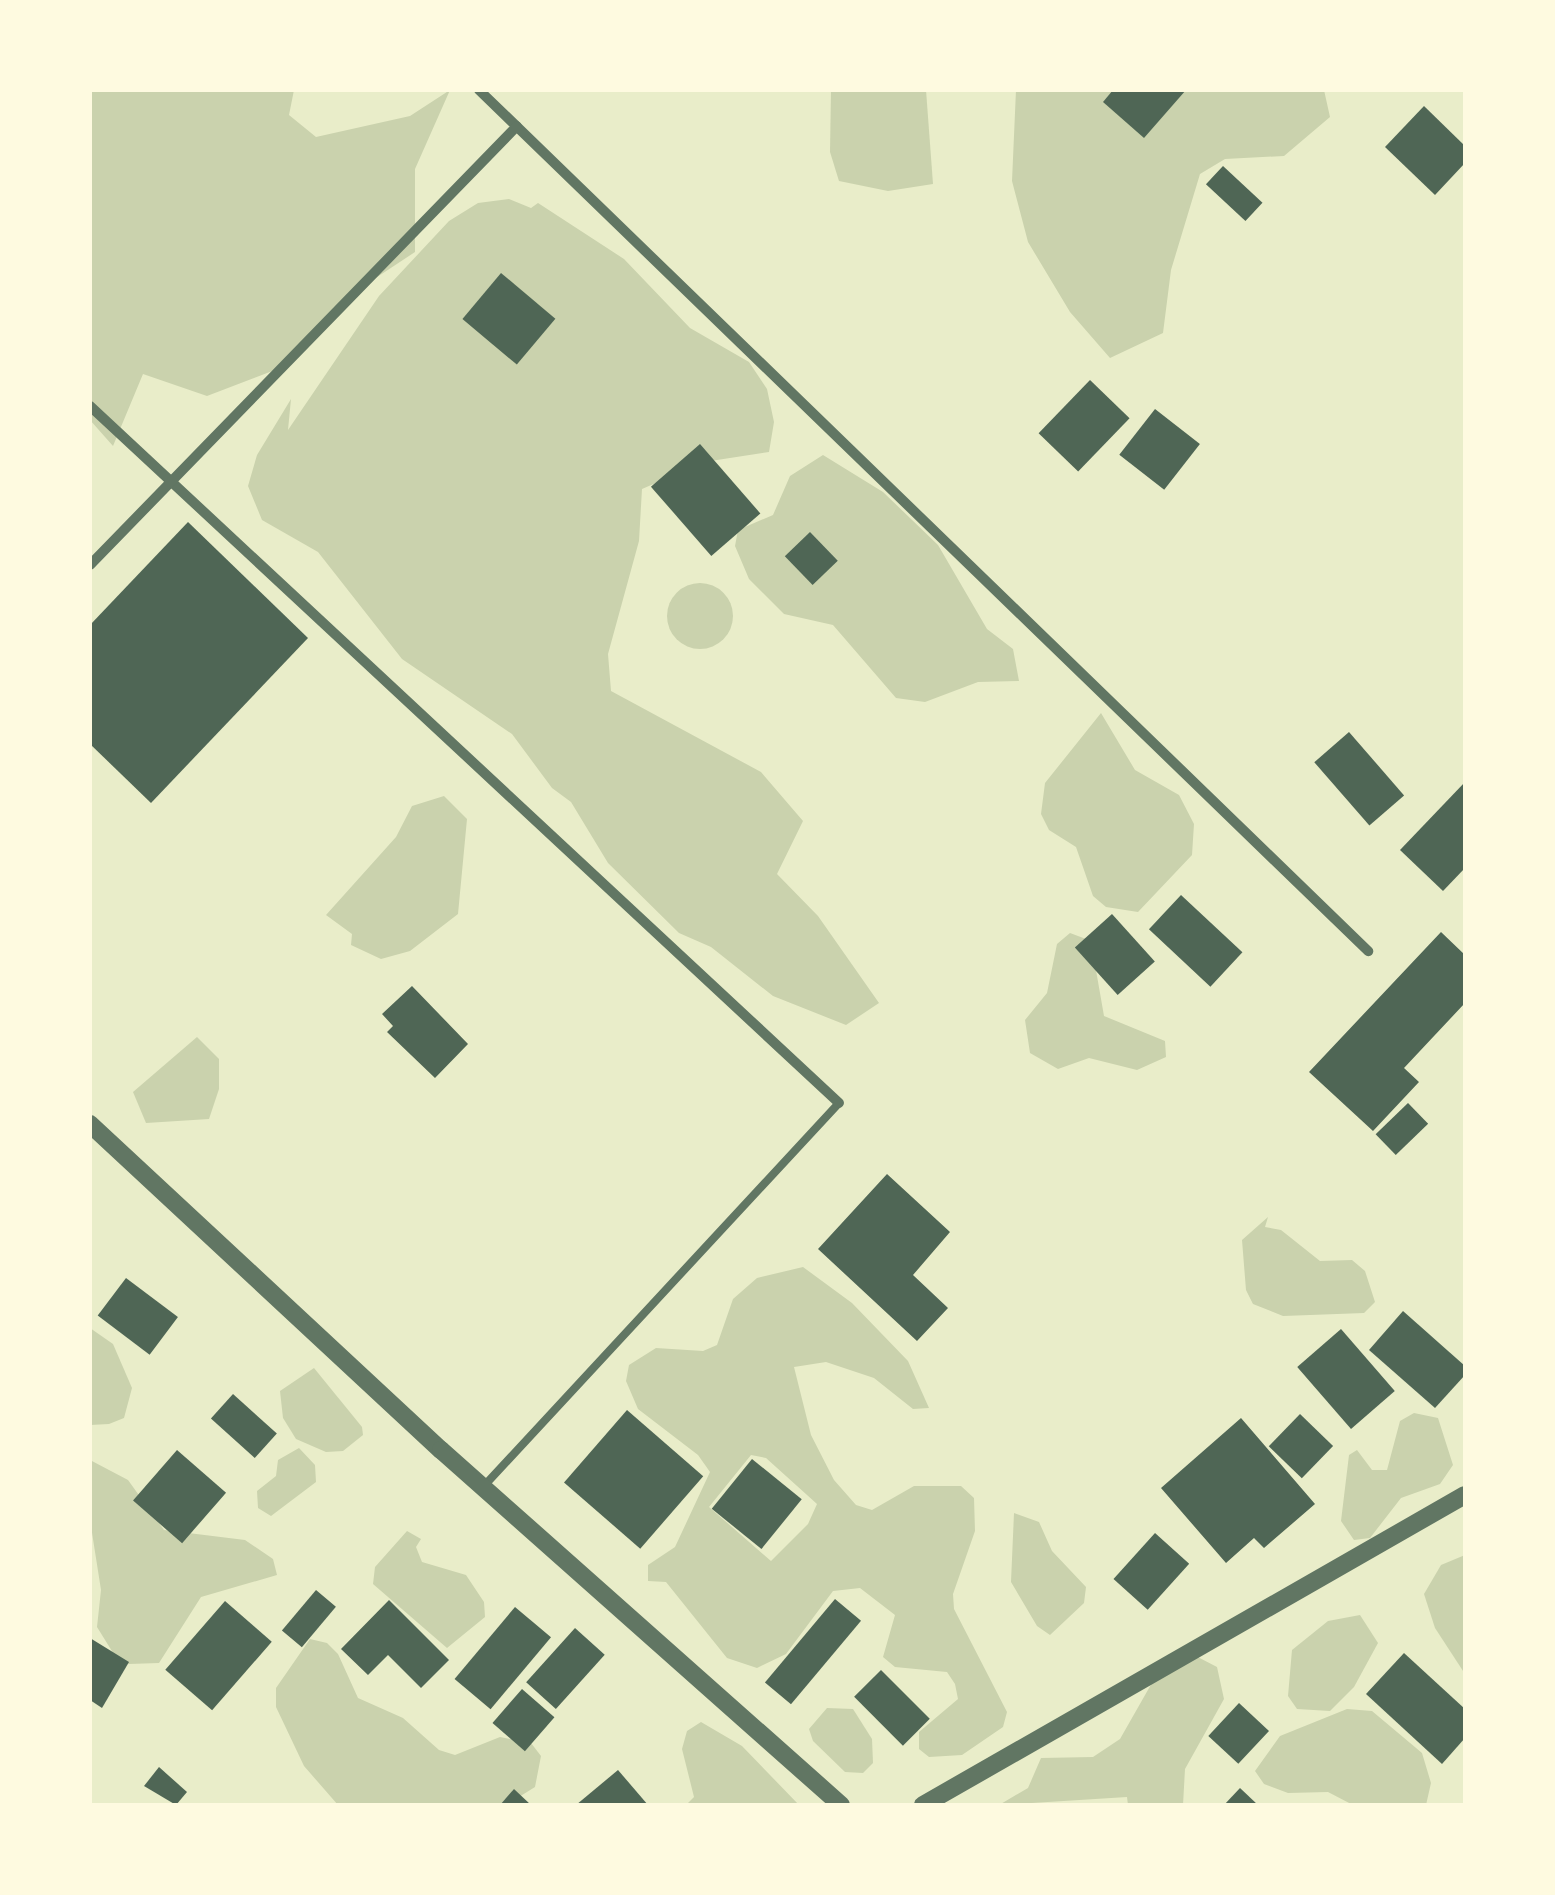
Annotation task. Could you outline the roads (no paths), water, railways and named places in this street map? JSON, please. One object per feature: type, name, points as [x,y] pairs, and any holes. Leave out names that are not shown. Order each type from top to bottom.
[{"type":"street","points":[[479,90],[1368,951]]},
{"type":"street","points":[[90,566],[516,126]]},
{"type":"street","points":[[90,406],[840,1103]]},
{"type":"street","points":[[90,1124],[484,1487],[841,1805]]},
{"type":"street","points":[[923,1805],[1465,1495]]},
{"type":"lane","points":[[484,1487],[840,1103]]}]
